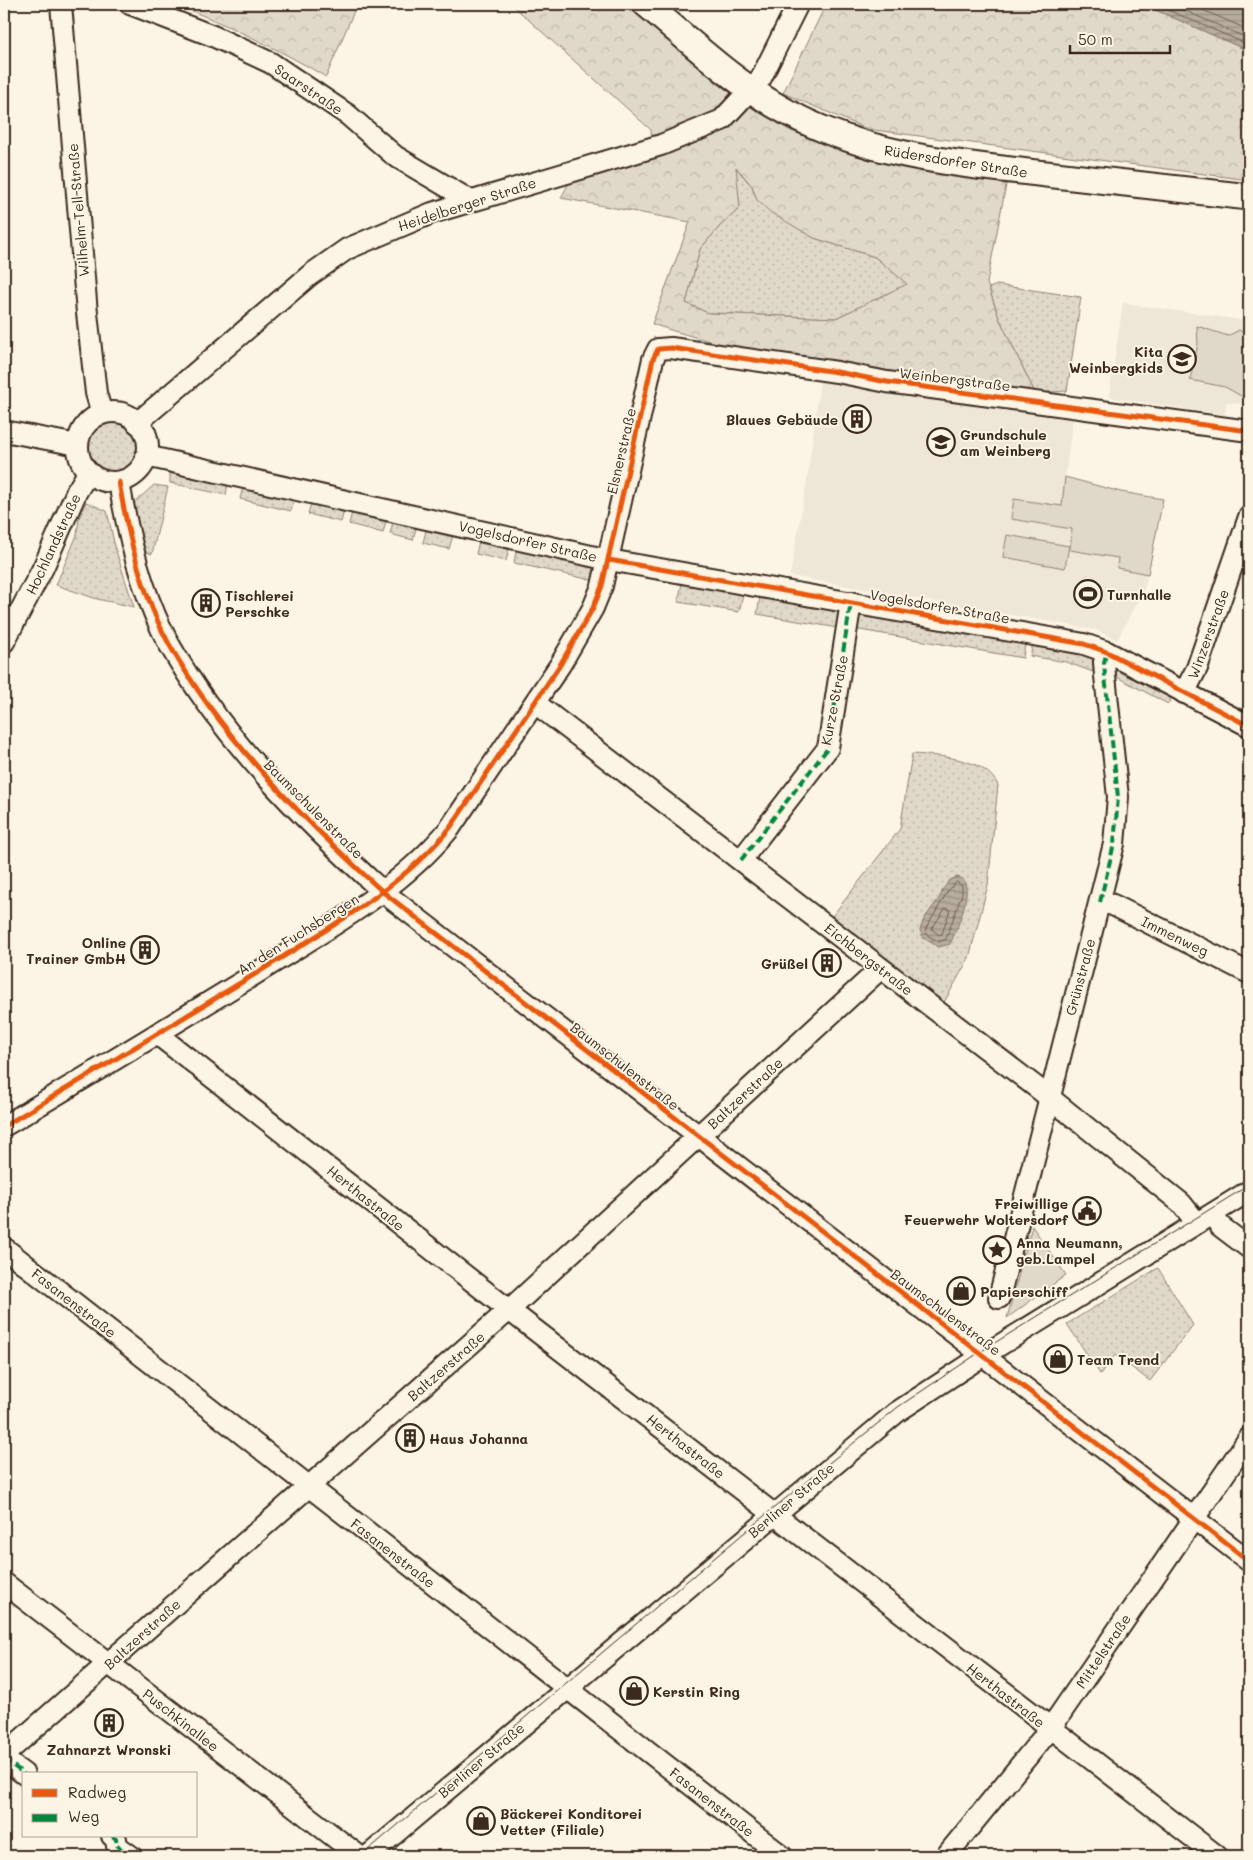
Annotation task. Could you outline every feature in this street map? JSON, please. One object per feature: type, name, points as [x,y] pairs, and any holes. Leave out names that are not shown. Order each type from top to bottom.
[{"type":"main road","name":"Rüdersdorfer Straße","points":[[646,4],[751,90],[786,112],[825,131],[882,150],[987,167],[1249,197]]},
{"type":"street","name":"Wilhelm-Tell-Straße","points":[[61,4],[87,313],[96,393],[102,414]]},
{"type":"street","name":"Saarstraße","points":[[130,4],[213,36],[271,63],[348,115],[395,156],[472,201]]},
{"type":"street","name":"Heidelberger Straße","points":[[137,423],[310,275],[347,248],[391,228],[472,201],[661,145],[722,120],[761,78],[798,4]]},
{"type":"street","name":"Weinbergstraße","points":[[658,349],[671,348],[837,372],[887,382],[1249,430]]},
{"type":"street","name":"Elsnerstraße","points":[[609,560],[653,359],[658,349]]},
{"type":"street","points":[[102,414],[121,414],[137,423],[146,438],[146,456],[136,473],[119,482],[98,479],[88,473],[80,460],[78,445],[85,426],[102,414]]},
{"type":"street","points":[[4,431],[78,445]]},
{"type":"street","name":"Vogelsdorfer Straße","points":[[146,456],[609,560],[1084,644],[1107,652],[1249,726]]},
{"type":"street","name":"Hochlandstraße","points":[[4,642],[43,568],[76,494],[88,473]]},
{"type":"street","name":"Baumschulenstraße","points":[[119,482],[144,585],[168,643],[218,718],[265,777],[305,820],[383,892],[1249,1561]]},
{"type":"street","name":"Winzerstraße","points":[[1184,693],[1197,668],[1249,517]]},
{"type":"street","name":"An den Fuchsbergen","points":[[4,1126],[158,1034],[383,892],[434,848],[450,828],[560,665],[593,608],[602,586],[609,560]]},
{"type":"street","name":"Kurze Straße","points":[[741,860],[828,748],[851,602]]},
{"type":"street","name":"Grünstraße","points":[[999,1298],[1114,844],[1118,797],[1104,676],[1104,662],[1107,652]]},
{"type":"street","name":"Eichbergstraße","points":[[536,703],[741,860],[1181,1203],[1220,1226],[1249,1248]]},
{"type":"street","name":"Immenweg","points":[[1100,902],[1113,905],[1249,973]]},
{"type":"street","name":"Baltzerstraße","points":[[4,1755],[509,1310],[880,968]]},
{"type":"street","name":"Herthastraße","points":[[158,1034],[509,1310],[1217,1856]]},
{"type":"street","name":"Berliner Straße","points":[[368,1856],[896,1412],[984,1355],[1249,1191]]},
{"type":"street","name":"Fasanenstraße","points":[[4,1248],[782,1856]]},
{"type":"street","name":"Mittelstraße","points":[[946,1856],[1050,1729],[1249,1438]]},
{"type":"street","name":"Puschkinallee","points":[[4,1583],[359,1856]]},
{"type":"street","points":[[4,1759],[22,1772]]},
{"type":"street","points":[[115,1838],[117,1846],[131,1856]]},
{"type":"shaded area","name":"Kita Weinbergkids","points":[[1123,303],[1249,321],[1249,405],[1226,402],[1225,415],[1109,397]]},
{"type":"shaded area","points":[[820,381],[1073,417],[1065,477],[1121,492],[1163,499],[1145,587],[1117,640],[1096,630],[790,576],[808,474]]},
{"type":"green space","points":[[174,4],[357,4],[326,77],[251,37]]},
{"type":"green space","points":[[511,4],[628,4],[717,83],[758,112],[791,131],[876,160],[1008,175],[987,283],[999,318],[1035,393],[890,375],[793,360],[698,338],[652,324],[690,222],[561,198],[571,179],[653,158],[651,130]],"holes":[[[736,167],[752,186],[757,200],[770,212],[814,238],[875,257],[907,284],[836,318],[708,313],[686,303],[700,249],[721,225],[740,208]]]},
{"type":"green space","points":[[826,4],[1142,4],[1249,51],[1249,180],[867,129],[783,93]]},
{"type":"green space","points":[[735,167],[752,186],[757,200],[814,238],[875,257],[908,284],[836,318],[708,313],[686,303],[700,249],[721,225],[740,208]]},
{"type":"green space","points":[[997,285],[1081,297],[1067,391],[1035,393],[999,318],[989,288]]},
{"type":"green space","points":[[1197,326],[1228,336],[1239,330],[1249,336],[1249,397],[1243,397],[1225,387],[1190,380],[1198,344]]},
{"type":"green space","points":[[108,422],[118,422],[132,429],[139,443],[139,453],[132,467],[118,474],[108,474],[98,470],[91,463],[87,453],[87,443],[91,433],[98,426]]},
{"type":"green space","points":[[170,469],[228,482],[226,495],[170,483]]},
{"type":"green space","points":[[1065,477],[1121,492],[1163,499],[1148,574],[1117,568],[1118,558],[1070,550],[1072,529],[1011,519],[1014,499],[1062,506]]},
{"type":"green space","points":[[244,483],[295,496],[291,511],[240,499]]},
{"type":"green space","points":[[154,485],[168,487],[152,554],[146,552],[143,554],[134,503]]},
{"type":"green space","points":[[312,499],[345,507],[341,522],[308,514]]},
{"type":"green space","points":[[86,502],[107,511],[116,551],[134,607],[97,599],[56,585],[77,535],[79,518]]},
{"type":"green space","points":[[353,508],[387,517],[383,533],[349,524]]},
{"type":"green space","points":[[394,518],[417,524],[413,540],[390,534]]},
{"type":"green space","points":[[427,526],[454,532],[449,549],[423,543]]},
{"type":"green space","points":[[1007,535],[1069,546],[1065,568],[1003,557]]},
{"type":"green space","points":[[480,537],[510,545],[506,561],[476,554]]},
{"type":"green space","points":[[517,546],[597,567],[596,581],[514,563]]},
{"type":"green space","points":[[683,579],[744,590],[739,612],[678,602]]},
{"type":"green space","points":[[761,592],[842,606],[838,628],[757,614]]},
{"type":"green space","points":[[858,610],[866,612],[866,616],[1026,637],[1023,658],[854,629]]},
{"type":"green space","points":[[1034,640],[1093,651],[1093,672],[1066,662],[1030,656]]},
{"type":"green space","points":[[1115,664],[1173,695],[1168,704],[1115,676],[1113,669]]},
{"type":"green space","points":[[912,754],[948,757],[972,763],[983,769],[998,785],[988,885],[969,958],[942,1006],[830,919],[900,829]]},
{"type":"green space","points":[[1032,1226],[1066,1275],[1007,1318]]},
{"type":"green space","points":[[1158,1268],[1193,1325],[1150,1381],[1115,1355],[1100,1374],[1067,1324]]},
{"type":"water","points":[[1142,4],[1249,4],[1249,51]]},
{"type":"water","points":[[957,877],[963,879],[966,885],[963,911],[950,944],[939,947],[923,938],[920,930],[924,919],[940,897],[943,889],[950,880]]},
{"type":"tram line","points":[[361,1856],[770,1511],[898,1407],[980,1352],[1249,1185]]},
{"type":"marked path","points":[[741,860],[828,748],[851,602]]},
{"type":"marked path","points":[[1100,902],[1114,844],[1118,797],[1105,676],[1104,662],[1107,652]]},
{"type":"marked path","points":[[4,1759],[22,1772]]},
{"type":"marked path","points":[[115,1838],[117,1846],[131,1856]]},
{"type":"cycle path","points":[[4,1126],[260,971],[361,907],[408,870],[450,828],[560,665],[593,608],[602,586],[653,359],[658,349],[671,348],[837,372],[887,382],[1249,431]]},
{"type":"cycle path","points":[[119,482],[137,565],[151,606],[169,644],[214,713],[240,746],[266,777],[323,836],[383,892],[1249,1561]]},
{"type":"cycle path","points":[[609,560],[1084,644],[1107,652],[1249,726]]},
{"type":"place","name":"Kita Weinbergkids","points":[[1182,359]]},
{"type":"place","name":"Blaues Gebäude","points":[[857,419]]},
{"type":"place","name":"Grundschule am Weinberg","points":[[941,442]]},
{"type":"place","name":"Turnhalle","points":[[1088,594]]},
{"type":"place","name":"Tischlerei Perschke","points":[[206,603]]},
{"type":"place","name":"Online Trainer GmbH","points":[[145,950]]},
{"type":"place","name":"Grüßel","points":[[827,963]]},
{"type":"place","name":"Freiwillige Feuerwehr Woltersdorf","points":[[1087,1211]]},
{"type":"place","name":"Anna Neumann, geb.Lampel","points":[[997,1250]]},
{"type":"place","name":"Papierschiff","points":[[961,1291]]},
{"type":"place","name":"Team Trend","points":[[1058,1359]]},
{"type":"place","name":"Haus Johanna","points":[[410,1438]]},
{"type":"place","name":"Kerstin Ring","points":[[634,1691]]},
{"type":"place","name":"Zahnarzt Wronski","points":[[109,1723]]},
{"type":"place","name":"Bäckerei Konditorei Vetter (Filiale)","points":[[481,1821]]}]
